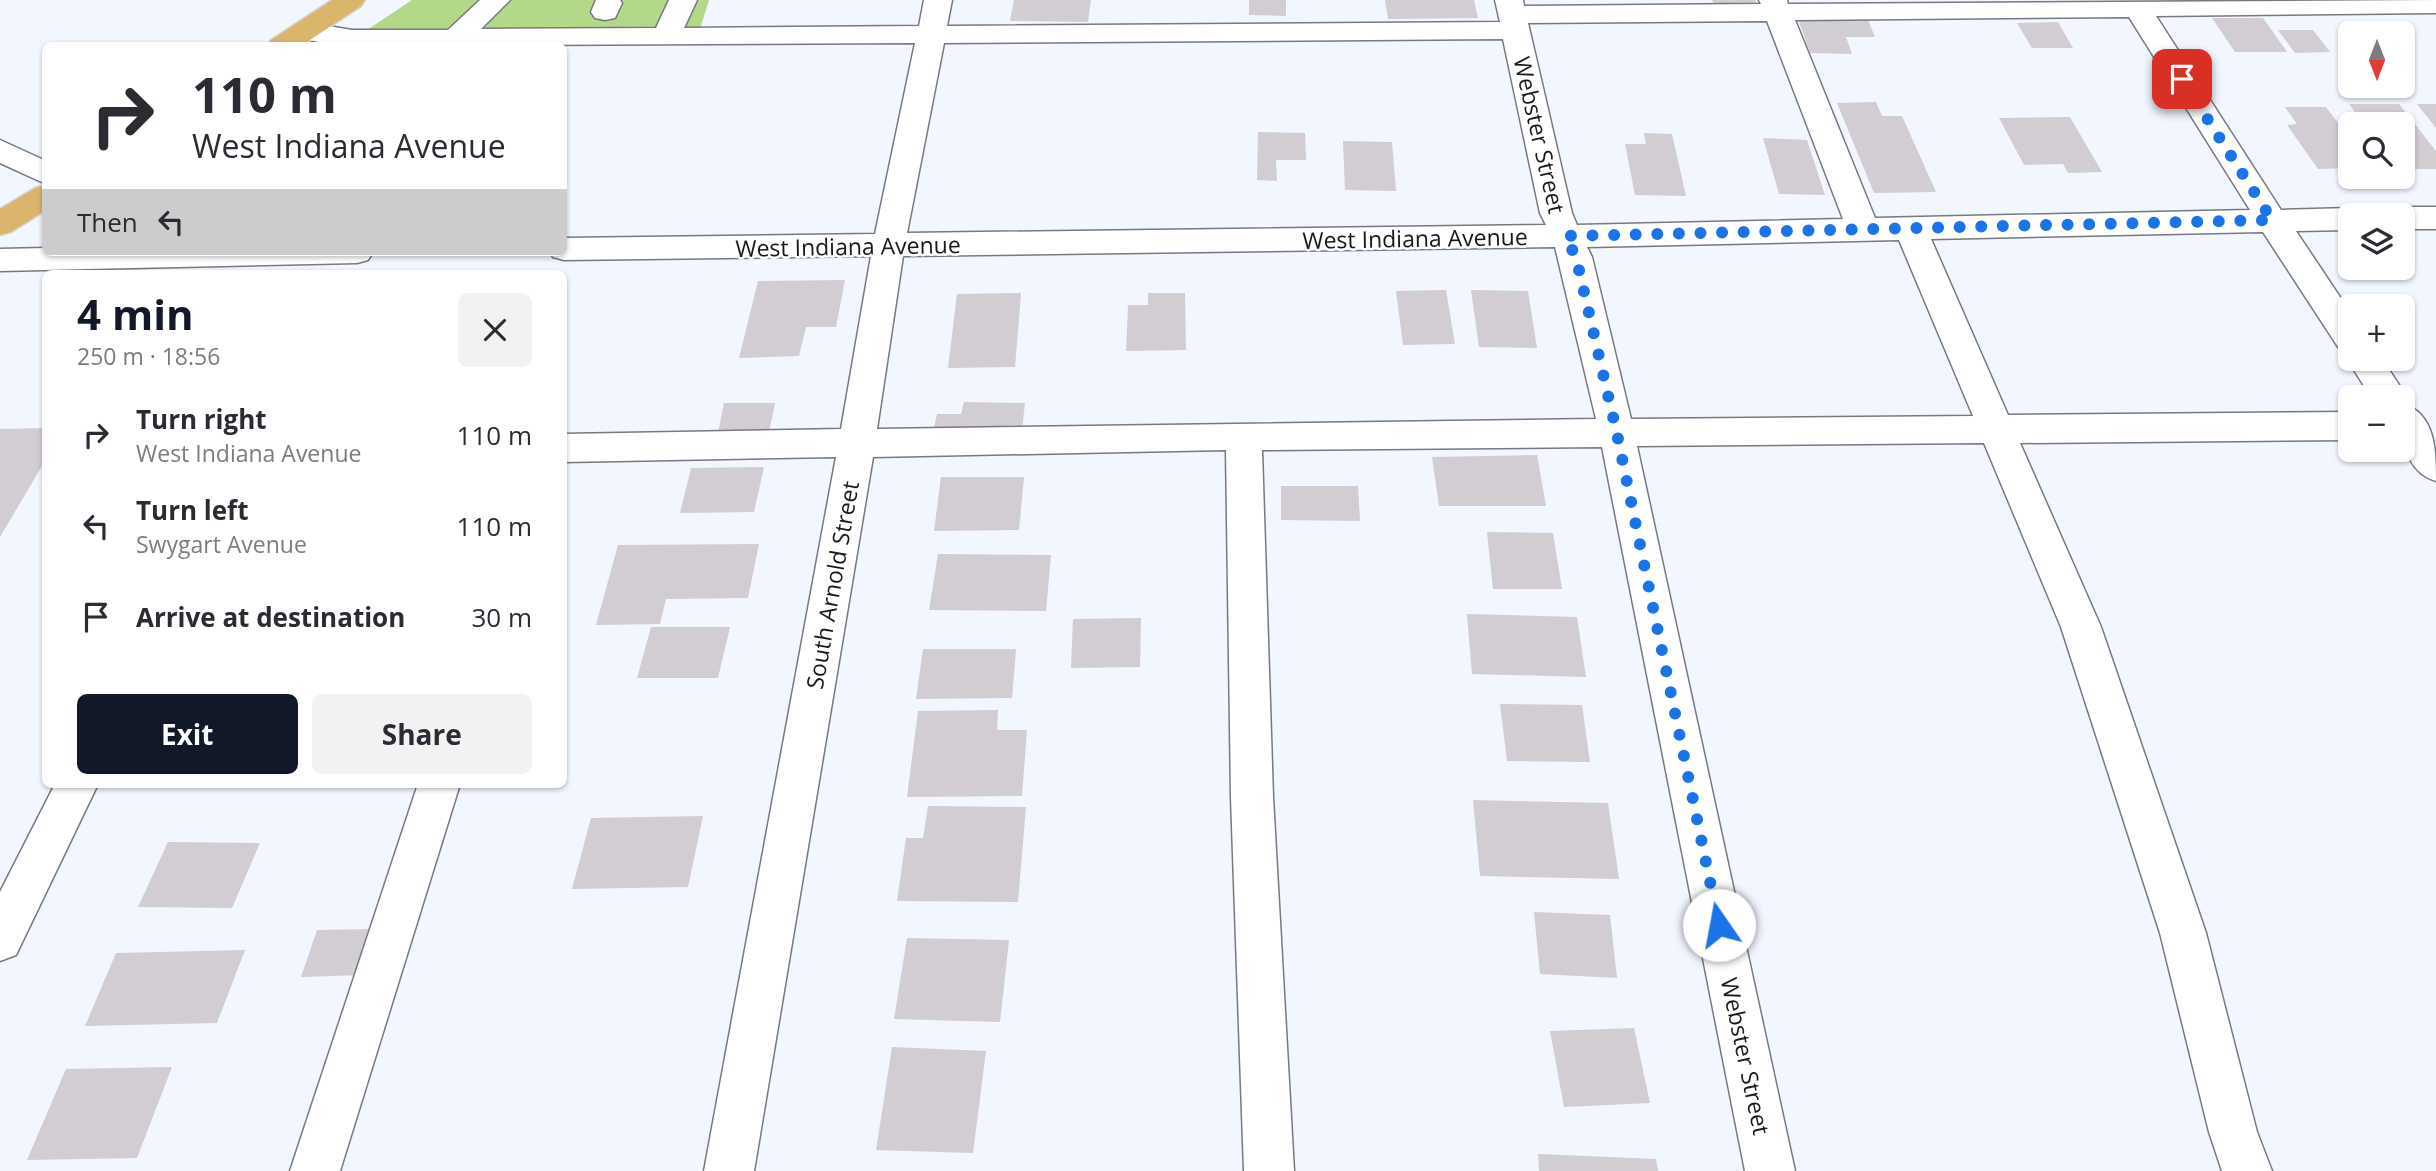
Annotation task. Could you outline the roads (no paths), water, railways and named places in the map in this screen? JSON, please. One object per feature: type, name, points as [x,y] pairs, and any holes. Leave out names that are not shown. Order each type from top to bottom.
[{"type":"main road","points":[[293,38],[351,0]]},
{"type":"main road","points":[[0,224],[42,198]]},
{"type":"street","points":[[2135,4],[2338,320]]},
{"type":"street","points":[[454,38],[489,6],[680,5],[666,37]]},
{"type":"street","points":[[293,38],[666,37],[934,18],[1236,22],[1775,6],[2436,5]]},
{"type":"street","points":[[1775,6],[1863,229]]},
{"type":"street","name":"Webster Street","points":[[1512,15],[1556,212],[1576,257],[1617,434],[1770,1171]]},
{"type":"street","name":"South Arnold Street","points":[[729,1171],[857,443],[889,245],[934,18]]},
{"type":"street","points":[[0,150],[42,172]]},
{"type":"street","points":[[2415,218],[2436,218]]},
{"type":"street","name":"West Indiana Avenue","points":[[567,249],[1565,236],[2338,219]]},
{"type":"street","points":[[1910,228],[2081,626],[2183,933],[2233,1132],[2247,1171]]},
{"type":"street","points":[[0,260],[168,256]]},
{"type":"street","points":[[567,448],[1244,436],[2338,426]]},
{"type":"street","points":[[2415,430],[2436,467]]},
{"type":"street","points":[[1244,436],[1252,797],[1269,1171]]},
{"type":"street","points":[[0,939],[75,788]]},
{"type":"street","points":[[314,1171],[438,788]]}]
